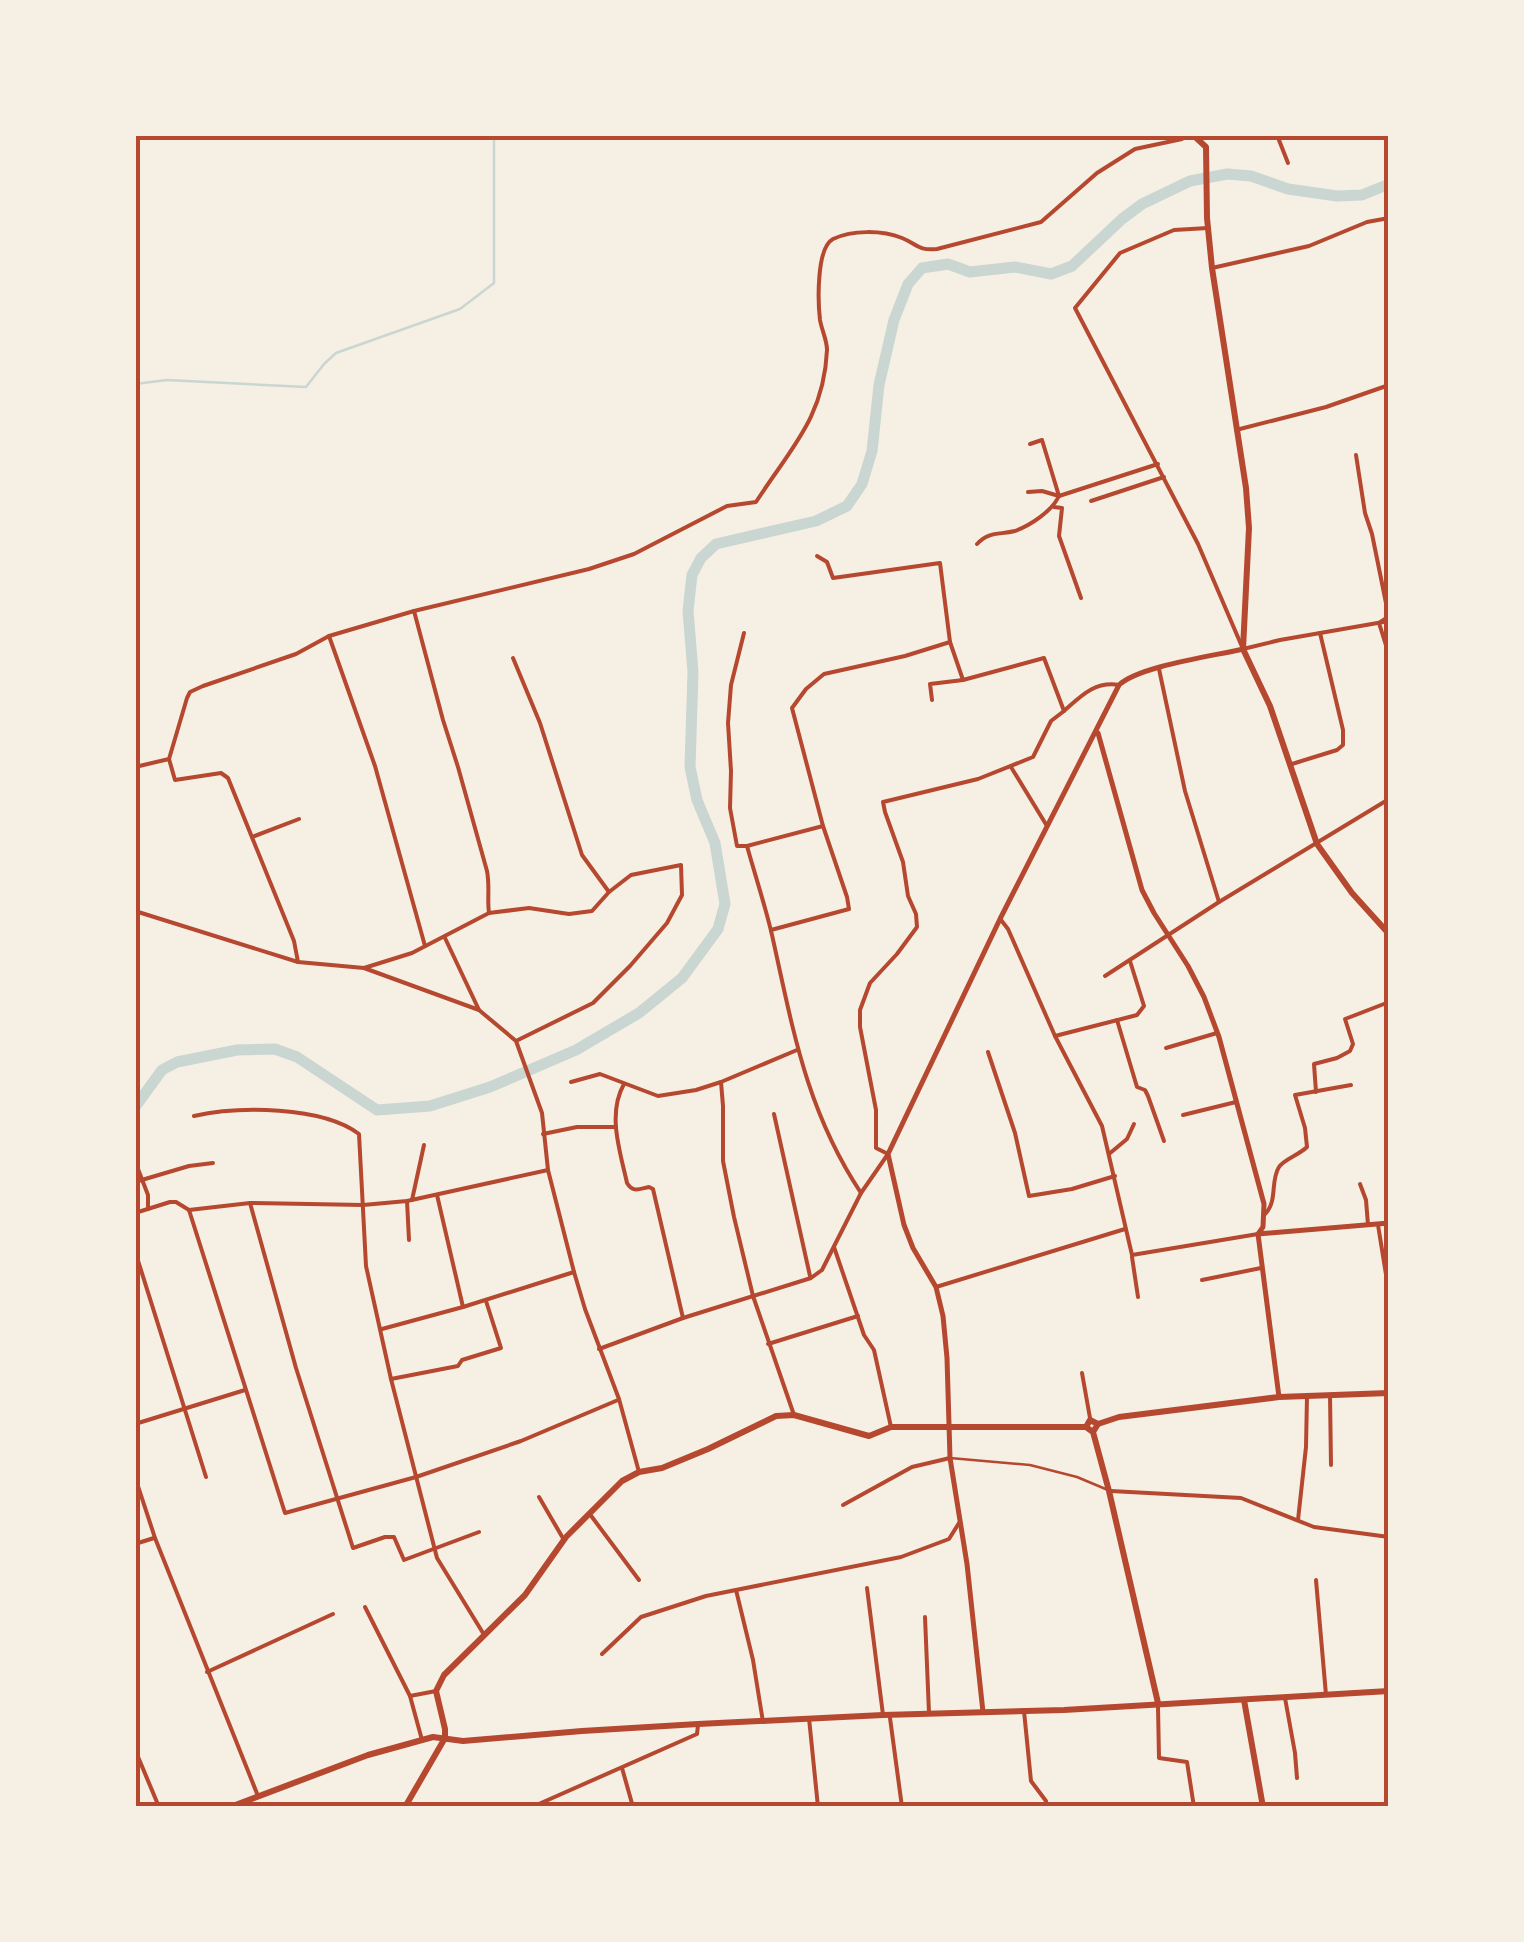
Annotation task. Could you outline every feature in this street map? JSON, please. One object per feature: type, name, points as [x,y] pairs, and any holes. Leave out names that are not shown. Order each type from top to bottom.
[{"type":"main road","points":[[1193,135],[1206,147],[1208,158],[1207,218],[1212,268],[1246,488],[1249,528],[1243,649],[1270,706],[1317,844],[1352,893],[1389,934]]},
{"type":"main road","points":[[405,1807],[444,1738],[436,1691],[444,1675],[526,1595],[564,1540],[589,1513],[622,1480],[638,1472],[662,1468],[708,1450],[776,1416],[794,1415],[869,1436],[891,1427],[1092,1426],[1119,1417],[1279,1398],[1389,1393]]},
{"type":"main road","points":[[1092,1426],[1158,1703]]},
{"type":"main road","points":[[230,1807],[368,1755],[433,1738],[464,1742],[582,1730],[1064,1710],[1389,1691]]},
{"type":"main road","points":[[1244,1700],[1263,1807]]},
{"type":"street","points":[[298,962],[294,941],[225,774],[175,780],[169,759],[190,692],[296,654],[328,636],[634,554],[726,506],[756,502],[808,428],[823,387],[828,346],[820,322],[820,272],[825,246],[858,232],[901,238],[923,250],[937,249],[1041,222],[1098,172],[1135,150],[1171,142],[1183,135]]},
{"type":"street","points":[[1277,135],[1288,163]]},
{"type":"street","points":[[1212,268],[1309,246],[1367,222],[1389,218]]},
{"type":"street","points":[[1208,228],[1174,230],[1120,253],[1075,308],[1198,544],[1243,649]]},
{"type":"street","points":[[1236,430],[1326,407],[1389,385]]},
{"type":"street","points":[[1030,444],[1042,440],[1060,496],[1058,536],[1080,598]]},
{"type":"street","points":[[1356,455],[1388,617],[1379,623]]},
{"type":"street","points":[[1028,492],[1060,496],[1158,464]]},
{"type":"street","points":[[1091,501],[1164,478]]},
{"type":"street","points":[[977,544],[986,535],[1016,530],[1054,507],[1060,496]]},
{"type":"street","points":[[1054,507],[1062,508]]},
{"type":"street","points":[[817,556],[827,562],[833,578],[940,563],[950,642],[963,680]]},
{"type":"street","points":[[414,611],[487,871],[490,914]]},
{"type":"street","points":[[599,1349],[811,1278],[822,1270],[861,1193],[888,1154],[1000,919],[1119,685],[1158,668],[1389,621]]},
{"type":"street","points":[[1379,623],[1389,655]]},
{"type":"street","points":[[744,633],[730,685],[728,724],[730,808],[737,846],[824,826]]},
{"type":"street","points":[[1289,765],[1338,750],[1342,745],[1343,730],[1320,633]]},
{"type":"street","points":[[328,636],[375,766],[425,946]]},
{"type":"street","points":[[771,930],[849,909],[792,708],[806,689],[828,673],[950,642]]},
{"type":"street","points":[[513,658],[540,724],[582,856],[610,892]]},
{"type":"street","points":[[932,700],[930,684],[963,680],[1044,658],[1064,712]]},
{"type":"street","points":[[1158,668],[1185,791],[1219,902]]},
{"type":"street","points":[[888,1154],[876,1148],[876,1110],[860,1010],[870,983],[917,927],[903,862],[883,802],[978,778],[1033,757],[1050,721],[1088,690],[1106,683],[1119,685]]},
{"type":"street","points":[[1098,730],[1142,890],[1204,997],[1237,1102],[1265,1214],[1264,1227],[1258,1234],[1279,1398]]},
{"type":"street","points":[[135,766],[169,759]]},
{"type":"street","points":[[1011,767],[1047,826]]},
{"type":"street","points":[[1105,976],[1389,799]]},
{"type":"street","points":[[252,837],[299,819]]},
{"type":"street","points":[[747,846],[771,930],[797,1050],[820,1118],[839,1160],[861,1193]]},
{"type":"street","points":[[364,968],[412,953],[490,914],[529,908],[569,914],[592,911],[631,875],[681,864],[682,895],[666,923],[630,966],[594,1003],[518,1044]]},
{"type":"street","points":[[135,911],[298,962],[364,968],[480,1010]]},
{"type":"street","points":[[1000,919],[1102,1126],[1138,1297]]},
{"type":"street","points":[[444,938],[480,1010],[518,1044],[542,1113],[548,1170],[574,1272],[619,1400],[638,1472]]},
{"type":"street","points":[[1055,1036],[1137,1014],[1144,1006],[1130,961]]},
{"type":"street","points":[[1316,1092],[1314,1064],[1337,1058],[1350,1051],[1353,1044],[1345,1019],[1389,1002]]},
{"type":"street","points":[[1117,1020],[1137,1087],[1145,1090],[1164,1140]]},
{"type":"street","points":[[1166,1048],[1217,1032]]},
{"type":"street","points":[[571,1082],[600,1074],[658,1096],[721,1082],[797,1050]]},
{"type":"street","points":[[988,1052],[1015,1133],[1030,1196],[1072,1190],[1114,1176]]},
{"type":"street","points":[[721,1082],[722,1161],[753,1296],[794,1415]]},
{"type":"street","points":[[624,1084],[618,1093],[616,1127],[626,1183],[635,1190],[649,1186],[653,1190],[683,1318]]},
{"type":"street","points":[[1265,1214],[1272,1206],[1278,1168],[1306,1147],[1295,1094],[1351,1085]]},
{"type":"street","points":[[1182,1116],[1237,1102]]},
{"type":"street","points":[[194,1116],[230,1109],[297,1112],[359,1134],[366,1266],[391,1379],[434,1548],[441,1566],[485,1635]]},
{"type":"street","points":[[774,1114],[811,1278]]},
{"type":"street","points":[[1109,1154],[1127,1140],[1134,1124]]},
{"type":"street","points":[[543,1134],[577,1127],[616,1127]]},
{"type":"street","points":[[409,1240],[410,1200],[424,1145]]},
{"type":"street","points":[[888,1154],[904,1226],[936,1287],[946,1344],[950,1458],[983,1712]]},
{"type":"street","points":[[135,1182],[214,1163]]},
{"type":"street","points":[[138,1169],[148,1195],[148,1209]]},
{"type":"street","points":[[135,1213],[176,1202],[189,1210],[250,1203],[362,1205],[410,1200],[548,1170]]},
{"type":"street","points":[[1360,1184],[1368,1226]]},
{"type":"street","points":[[437,1194],[463,1307]]},
{"type":"street","points":[[250,1203],[296,1368],[354,1548],[394,1537],[404,1560],[479,1532]]},
{"type":"street","points":[[189,1210],[285,1513],[521,1441],[619,1400]]},
{"type":"street","points":[[1132,1255],[1258,1234],[1389,1222]]},
{"type":"street","points":[[1378,1224],[1389,1294]]},
{"type":"street","points":[[936,1287],[1125,1229]]},
{"type":"street","points":[[834,1247],[864,1335],[874,1350],[891,1427]]},
{"type":"street","points":[[135,1251],[206,1476]]},
{"type":"street","points":[[1202,1280],[1263,1267]]},
{"type":"street","points":[[380,1330],[574,1272]]},
{"type":"street","points":[[391,1379],[458,1366],[462,1360],[501,1348],[486,1300]]},
{"type":"street","points":[[768,1344],[858,1316]]},
{"type":"street","points":[[1082,1373],[1092,1426]]},
{"type":"street","points":[[135,1424],[247,1389]]},
{"type":"street","points":[[1330,1395],[1331,1465]]},
{"type":"street","points":[[1298,1520],[1306,1447],[1306,1396]]},
{"type":"street","points":[[843,1505],[912,1467],[950,1458],[1030,1465],[1077,1476],[1109,1491],[1241,1498],[1314,1527],[1389,1537]]},
{"type":"street","points":[[135,1477],[155,1538],[258,1796]]},
{"type":"street","points":[[539,1497],[564,1540]]},
{"type":"street","points":[[589,1513],[639,1580]]},
{"type":"street","points":[[602,1654],[642,1617],[706,1596],[901,1557],[949,1538],[960,1523]]},
{"type":"street","points":[[135,1544],[155,1538]]},
{"type":"street","points":[[1316,1580],[1326,1695]]},
{"type":"street","points":[[867,1588],[902,1807]]},
{"type":"street","points":[[736,1590],[763,1722]]},
{"type":"street","points":[[365,1607],[410,1696],[422,1740]]},
{"type":"street","points":[[207,1672],[334,1614]]},
{"type":"street","points":[[926,1617],[929,1714]]},
{"type":"street","points":[[410,1696],[436,1691]]},
{"type":"street","points":[[1285,1698],[1297,1778]]},
{"type":"street","points":[[1158,1703],[1159,1758],[1187,1762],[1194,1807]]},
{"type":"street","points":[[1024,1710],[1030,1781],[1046,1801],[1046,1807]]},
{"type":"street","points":[[809,1718],[818,1807]]},
{"type":"street","points":[[532,1807],[697,1734],[698,1724]]},
{"type":"street","points":[[135,1731],[135,1752],[159,1807]]},
{"type":"street","points":[[621,1766],[633,1807]]},
{"type":"waterway","points":[[135,384],[167,380],[306,387],[336,353],[460,309],[494,283],[494,135]]},
{"type":"waterway","points":[[135,1107],[162,1070],[177,1062],[237,1050],[275,1049],[297,1057],[377,1110],[430,1106],[490,1087],[576,1050],[639,1013],[682,978],[718,929],[725,904],[715,843],[697,800],[690,767],[693,672],[688,611],[692,575],[701,558],[716,544],[816,521],[847,506],[862,484],[872,451],[879,385],[894,320],[908,284],[922,268],[948,264],[970,272],[1015,267],[1051,274],[1072,266],[1142,204],[1190,181],[1227,174],[1337,196],[1362,195],[1389,184]]}]
